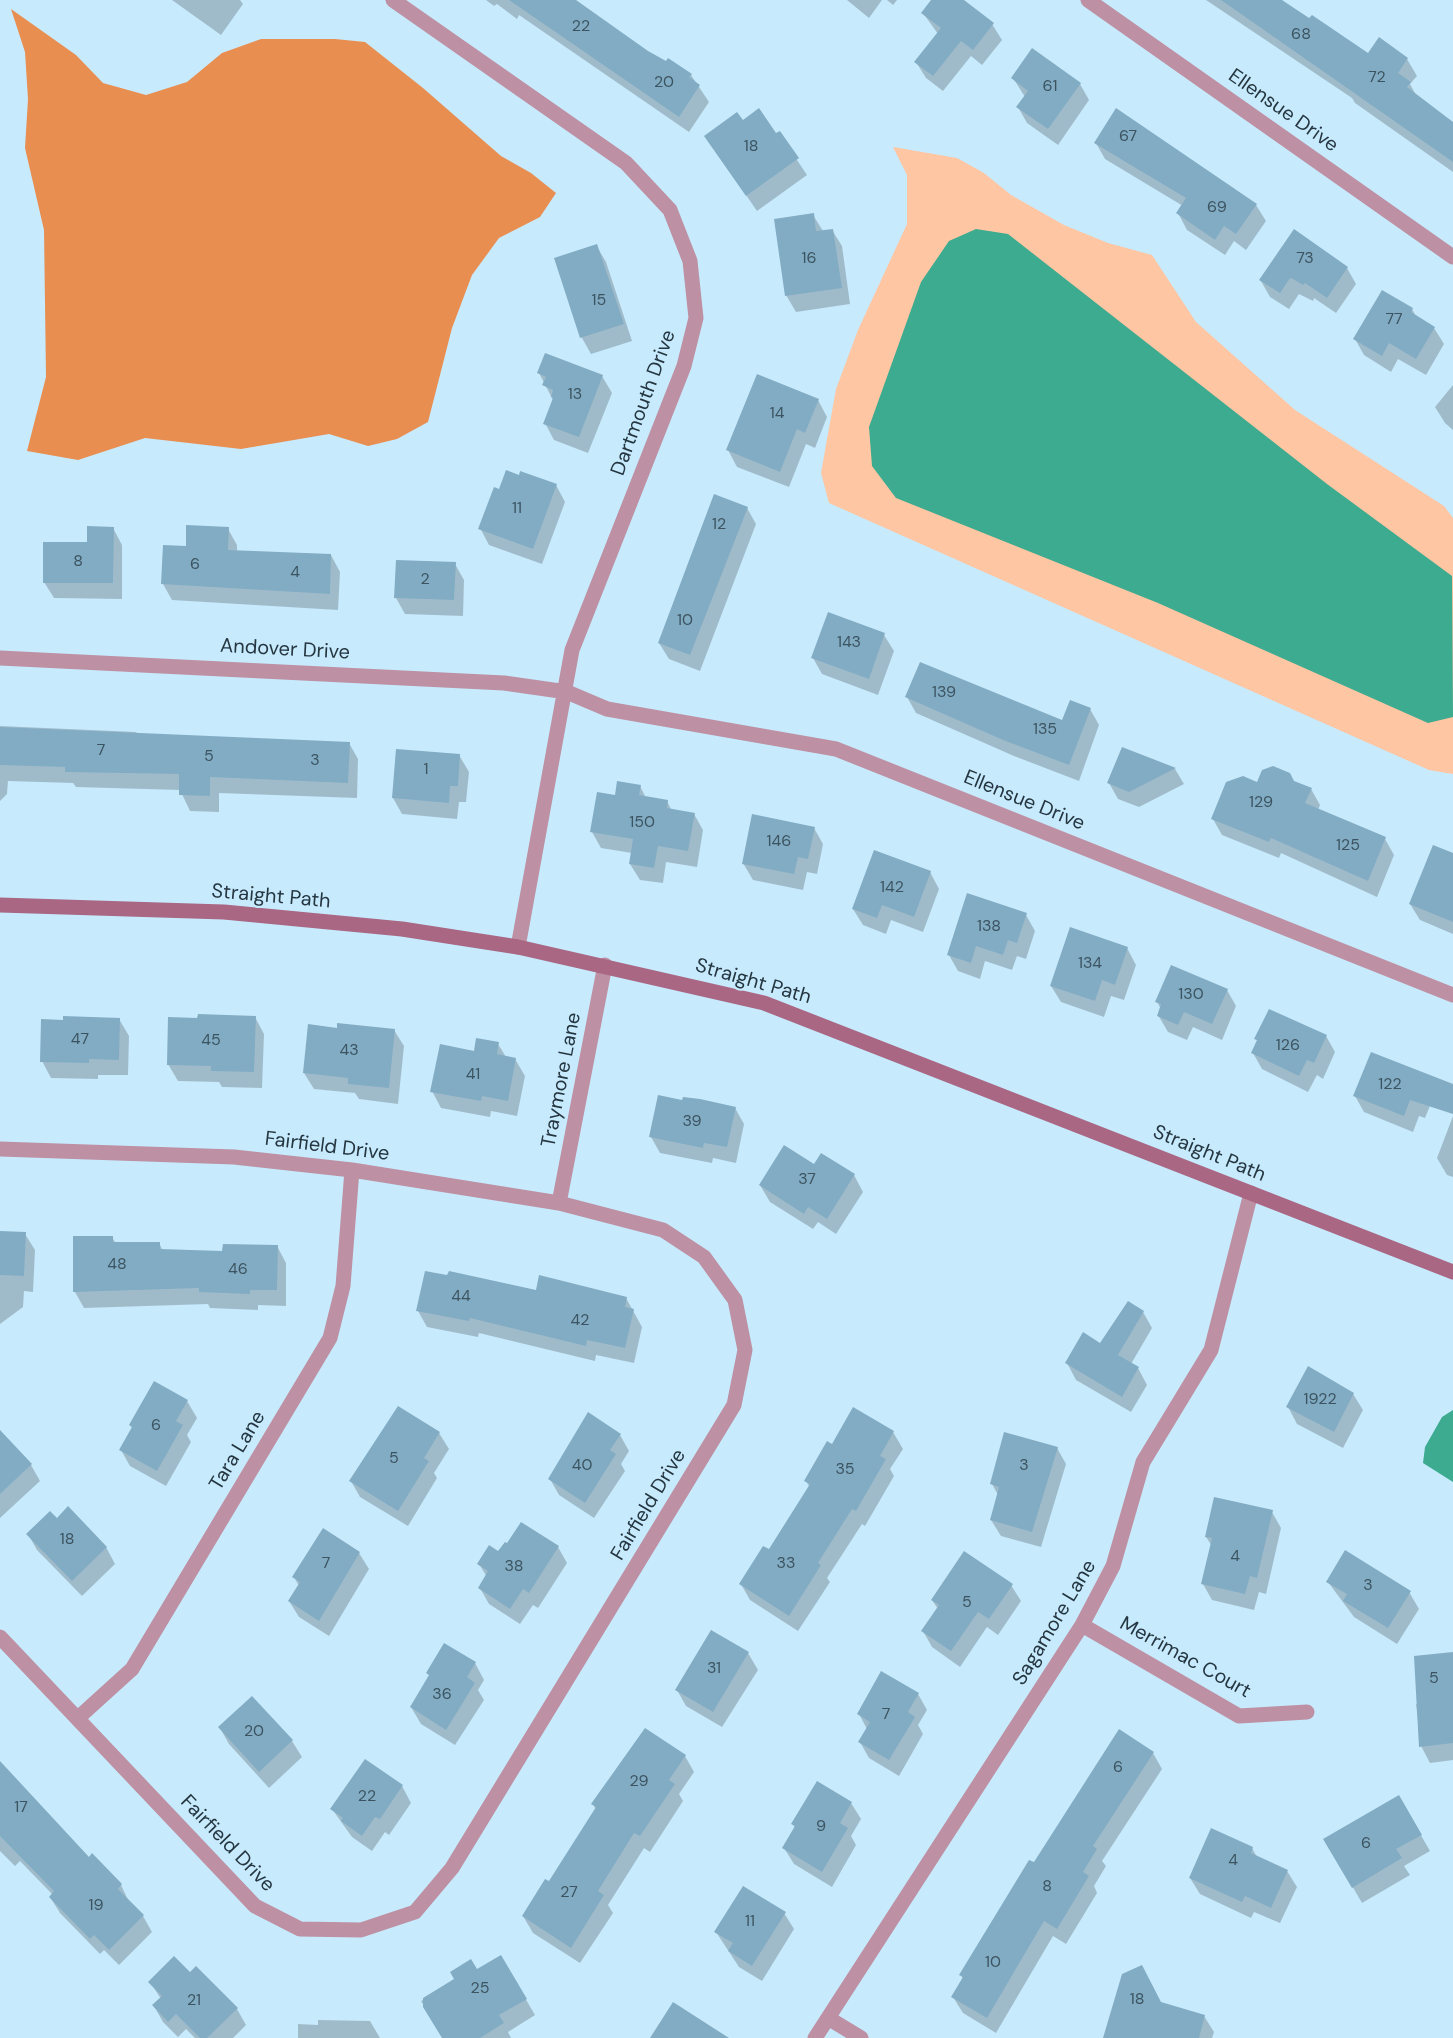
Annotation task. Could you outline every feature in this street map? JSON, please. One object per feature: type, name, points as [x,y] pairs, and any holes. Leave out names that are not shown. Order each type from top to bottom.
[{"type":"main road","name":"Straight Path","points":[[0,905],[224,912],[402,929],[518,947],[764,1003],[1453,1272]]},
{"type":"street","name":"Dartmouth Drive","points":[[393,0],[626,163],[670,210],[690,261],[696,318],[684,366],[572,650],[567,692],[518,947]]},
{"type":"street","name":"Ellensue Drive","points":[[1088,0],[1453,257]]},
{"type":"street","name":"Andover Drive","points":[[0,658],[492,682],[567,692]]},
{"type":"street","name":"Ellensue Drive","points":[[567,692],[607,709],[836,749],[1453,995]]},
{"type":"street","name":"Traymore Lane","points":[[559,1203],[605,965]]},
{"type":"street","name":"Fairfield Drive","points":[[0,1149],[234,1157],[352,1170],[559,1203],[663,1230],[704,1257],[735,1300],[745,1350],[734,1405],[452,1868],[415,1912],[361,1930],[300,1929],[255,1906],[0,1637]]},
{"type":"street","name":"Tara Lane","points":[[78,1718],[132,1669],[330,1338],[343,1286],[352,1170]]},
{"type":"street","name":"Sagamore Lane","points":[[815,2038],[1082,1625],[1113,1566],[1143,1462],[1211,1350],[1251,1193]]},
{"type":"street","name":"Merrimac Court","points":[[1082,1625],[1239,1716],[1307,1713]]},
{"type":"street","points":[[828,2018],[861,2038]]},
{"type":"shaded area","points":[[11,9],[76,55],[103,83],[146,95],[187,82],[222,53],[261,39],[335,39],[365,42],[423,88],[501,156],[531,173],[556,193],[540,217],[499,238],[472,275],[452,328],[428,422],[397,439],[368,446],[329,434],[241,449],[145,438],[78,460],[27,451],[46,377],[44,230],[25,148],[28,99],[25,52]]},
{"type":"shaded area","points":[[893,147],[957,158],[984,173],[1011,195],[1064,225],[1108,243],[1152,255],[1196,322],[1295,410],[1444,506],[1453,518],[1453,774],[1429,770],[829,503],[821,473],[836,389],[858,330],[907,224],[907,175]]},
{"type":"shaded area","points":[[976,229],[1008,234],[1327,484],[1452,576],[1453,717],[1428,723],[1158,603],[896,498],[872,466],[869,427],[921,282],[949,241]]},
{"type":"shaded area","points":[[1453,1410],[1453,1482],[1423,1463],[1425,1447],[1442,1417]]},
{"type":"building","points":[[509,0],[576,0],[648,51],[666,61],[668,58],[692,74],[689,77],[700,85],[679,117]]},
{"type":"building","points":[[931,0],[964,0],[994,23],[973,50],[961,41],[933,76],[914,62],[941,28],[921,13]]},
{"type":"building","points":[[1221,0],[1282,0],[1309,18],[1312,15],[1368,53],[1379,37],[1408,58],[1398,73],[1411,82],[1407,87],[1453,122],[1453,162]]},
{"type":"building","points":[[1032,48],[1081,83],[1048,129],[1016,107],[1028,91],[1011,78]]},
{"type":"building","points":[[759,108],[776,133],[780,131],[799,158],[746,196],[704,136],[737,112],[743,120]]},
{"type":"building","points":[[1116,108],[1257,204],[1236,234],[1224,226],[1215,240],[1176,213],[1186,198],[1094,143]]},
{"type":"building","points":[[814,213],[816,231],[833,229],[842,288],[785,296],[774,219]]},
{"type":"building","points":[[1294,229],[1348,267],[1327,298],[1305,283],[1303,285],[1290,278],[1280,293],[1259,280]]},
{"type":"building","points":[[597,244],[624,324],[580,338],[554,258]]},
{"type":"building","points":[[1382,290],[1413,308],[1411,312],[1435,327],[1416,359],[1389,343],[1382,356],[1353,339]]},
{"type":"building","points":[[545,353],[603,375],[579,437],[543,424],[553,398],[551,397],[553,390],[542,385],[546,377],[537,373]]},
{"type":"building","points":[[757,374],[819,399],[805,433],[797,429],[780,472],[726,450]]},
{"type":"building","points":[[506,470],[519,475],[520,471],[557,484],[533,549],[478,529],[494,487],[499,489]]},
{"type":"building","points":[[714,494],[748,507],[690,655],[658,643]]},
{"type":"building","points":[[186,525],[229,527],[228,550],[331,554],[330,594],[161,584],[163,545],[186,546]]},
{"type":"building","points":[[87,526],[114,527],[113,583],[43,583],[43,542],[87,542]]},
{"type":"building","points":[[396,560],[456,562],[454,600],[394,598]]},
{"type":"building","points":[[828,612],[885,633],[869,679],[811,658]]},
{"type":"building","points":[[920,662],[1062,720],[1070,700],[1091,708],[1069,765],[1003,740],[905,697]]},
{"type":"building","points":[[0,727],[350,742],[348,783],[210,777],[210,796],[179,795],[179,774],[65,772],[65,767],[0,765]]},
{"type":"building","points":[[1122,747],[1176,768],[1129,792],[1107,783]]},
{"type":"building","points":[[396,749],[460,754],[458,786],[450,786],[449,803],[392,798]]},
{"type":"building","points":[[1273,766],[1290,773],[1294,781],[1312,788],[1305,803],[1386,837],[1368,881],[1271,838],[1269,842],[1211,819],[1226,782],[1243,776],[1257,782],[1262,770]]},
{"type":"building","points":[[617,781],[641,785],[639,795],[668,800],[667,808],[695,813],[688,851],[658,846],[654,868],[629,864],[633,839],[590,832],[597,792],[615,795]]},
{"type":"building","points":[[752,814],[815,827],[808,859],[798,857],[794,874],[742,864]]},
{"type":"building","points":[[1433,845],[1453,853],[1453,922],[1409,904]]},
{"type":"building","points":[[874,850],[931,871],[914,917],[882,905],[877,918],[852,909]]},
{"type":"building","points":[[967,893],[1027,913],[1017,943],[1008,940],[1003,955],[976,946],[971,963],[947,955]]},
{"type":"building","points":[[1070,927],[1128,947],[1115,985],[1102,980],[1095,1001],[1050,986]]},
{"type":"building","points":[[1171,965],[1228,989],[1212,1024],[1184,1012],[1178,1025],[1157,1016],[1161,1004],[1155,1002]]},
{"type":"building","points":[[1269,1009],[1327,1035],[1314,1063],[1307,1060],[1299,1076],[1251,1053],[1257,1040],[1254,1039]]},
{"type":"building","points":[[198,1014],[256,1016],[254,1072],[211,1071],[211,1066],[167,1065],[168,1017],[197,1018]]},
{"type":"building","points":[[63,1016],[120,1018],[119,1060],[89,1059],[89,1063],[40,1062],[41,1019],[63,1020]]},
{"type":"building","points":[[337,1023],[395,1029],[389,1088],[348,1084],[348,1078],[303,1073],[308,1024],[337,1028]]},
{"type":"building","points":[[476,1038],[499,1042],[497,1054],[516,1058],[508,1101],[482,1096],[481,1101],[430,1092],[440,1044],[474,1051]]},
{"type":"building","points":[[1371,1052],[1453,1084],[1453,1114],[1410,1100],[1404,1116],[1353,1096]]},
{"type":"building","points":[[658,1095],[682,1100],[683,1097],[700,1099],[736,1107],[727,1147],[704,1143],[703,1148],[649,1137]]},
{"type":"building","points":[[784,1145],[814,1164],[821,1153],[855,1174],[827,1219],[808,1207],[804,1214],[759,1185]]},
{"type":"building","points":[[0,1231],[26,1232],[24,1276],[0,1275]]},
{"type":"building","points":[[73,1236],[113,1236],[113,1242],[160,1242],[160,1249],[222,1251],[223,1244],[278,1245],[277,1290],[250,1290],[250,1294],[199,1292],[199,1288],[73,1292]]},
{"type":"building","points":[[425,1271],[447,1275],[449,1271],[536,1290],[539,1275],[627,1297],[625,1307],[634,1309],[625,1348],[587,1340],[586,1346],[470,1318],[469,1321],[416,1311]]},
{"type":"building","points":[[1128,1301],[1144,1311],[1118,1355],[1139,1367],[1122,1397],[1065,1363],[1083,1332],[1100,1343]]},
{"type":"building","points":[[1308,1366],[1354,1393],[1334,1432],[1286,1407]]},
{"type":"building","points":[[154,1381],[188,1400],[176,1421],[183,1425],[157,1471],[119,1450],[132,1427],[129,1425]]},
{"type":"building","points":[[398,1406],[440,1432],[424,1458],[429,1461],[398,1511],[349,1481]]},
{"type":"building","points":[[853,1407],[894,1431],[880,1456],[886,1459],[856,1511],[852,1509],[818,1563],[821,1565],[789,1616],[739,1584],[763,1546],[769,1549],[810,1484],[804,1481],[827,1441],[832,1444]]},
{"type":"building","points":[[588,1412],[621,1434],[610,1450],[616,1454],[585,1503],[548,1479]]},
{"type":"building","points":[[0,1430],[32,1464],[0,1494]]},
{"type":"building","points":[[1004,1432],[1058,1447],[1032,1532],[990,1520],[999,1487],[990,1484]]},
{"type":"building","points":[[1214,1497],[1273,1510],[1257,1578],[1250,1576],[1245,1594],[1201,1584],[1212,1538],[1205,1537]]},
{"type":"building","points":[[68,1506],[107,1547],[72,1581],[26,1534],[50,1511],[57,1518]]},
{"type":"building","points":[[521,1522],[559,1546],[529,1593],[523,1589],[510,1609],[478,1588],[488,1571],[477,1564],[489,1545],[498,1551],[505,1542],[507,1543]]},
{"type":"building","points":[[323,1528],[360,1552],[319,1621],[288,1601],[300,1582],[292,1577]]},
{"type":"building","points":[[1345,1550],[1411,1591],[1388,1628],[1343,1601],[1347,1594],[1326,1582]]},
{"type":"building","points":[[964,1551],[1013,1584],[989,1619],[978,1612],[951,1651],[921,1631],[939,1605],[931,1600]]},
{"type":"building","points":[[711,1630],[749,1652],[713,1712],[675,1690]]},
{"type":"building","points":[[444,1643],[476,1662],[467,1677],[475,1683],[446,1730],[410,1707],[429,1675],[426,1673]]},
{"type":"building","points":[[1453,1652],[1453,1743],[1419,1747],[1414,1656]]},
{"type":"building","points":[[881,1671],[919,1693],[908,1712],[915,1717],[889,1760],[858,1742],[870,1722],[857,1714]]},
{"type":"building","points":[[252,1696],[293,1740],[259,1772],[218,1727]]},
{"type":"building","points":[[645,1728],[686,1755],[669,1780],[675,1784],[640,1836],[634,1833],[598,1891],[604,1895],[571,1948],[522,1916],[545,1879],[549,1881],[596,1807],[591,1804]]},
{"type":"building","points":[[1119,1729],[1154,1752],[1093,1846],[1097,1849],[1083,1872],[1089,1876],[1057,1929],[1044,1921],[987,2018],[951,1997],[963,1977],[959,1975],[1029,1860],[1034,1862]]},
{"type":"building","points":[[365,1759],[403,1785],[380,1819],[375,1817],[362,1836],[341,1821],[343,1818],[330,1809]]},
{"type":"building","points":[[0,1761],[89,1857],[92,1853],[122,1884],[118,1889],[144,1915],[109,1950],[94,1935],[90,1939],[49,1897],[54,1891],[0,1836]]},
{"type":"building","points":[[817,1781],[852,1802],[840,1823],[848,1828],[822,1872],[782,1848],[795,1826],[791,1824]]},
{"type":"building","points":[[1399,1795],[1422,1835],[1396,1849],[1402,1858],[1352,1888],[1323,1839]]},
{"type":"building","points":[[1211,1828],[1253,1847],[1251,1853],[1288,1870],[1271,1908],[1245,1896],[1242,1902],[1189,1878]]},
{"type":"building","points":[[743,1886],[786,1912],[752,1966],[728,1951],[733,1943],[714,1932]]},
{"type":"building","points":[[501,1955],[527,1999],[499,2015],[504,2023],[480,2038],[442,2038],[423,2007],[423,1998],[454,1979],[450,1972],[471,1959],[477,1969]]},
{"type":"building","points":[[174,1956],[190,1972],[196,1966],[238,2008],[207,2038],[200,2038],[176,2014],[168,2022],[152,2005],[162,1996],[148,1982]]},
{"type":"building","points":[[1142,1965],[1161,2002],[1205,2015],[1199,2038],[1103,2038],[1122,1974]]},
{"type":"building","points":[[673,2002],[729,2038],[650,2038]]}]
